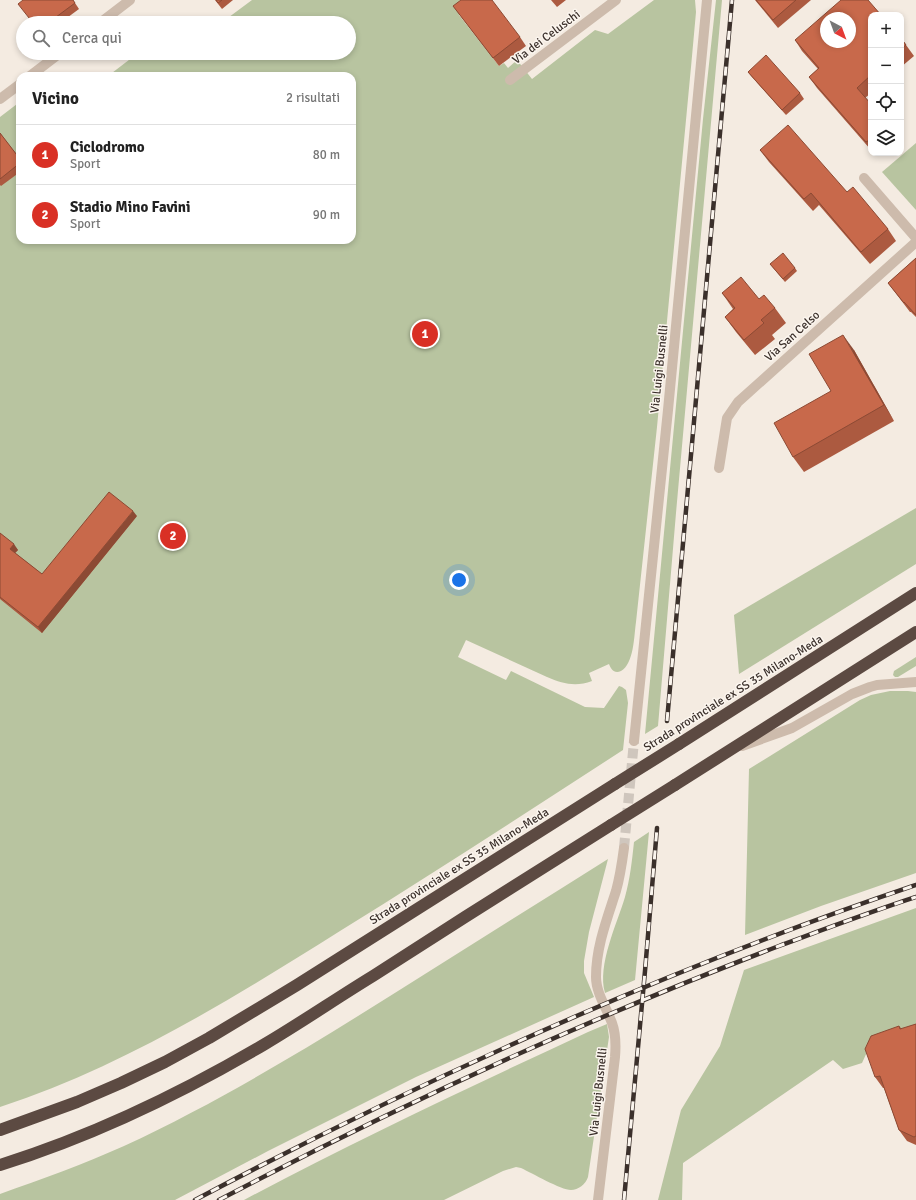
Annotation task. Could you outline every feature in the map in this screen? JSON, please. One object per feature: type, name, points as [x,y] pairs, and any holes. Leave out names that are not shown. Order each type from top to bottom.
[{"type":"highway","name":"Strada provinciale ex SS 35 Milano-Meda","points":[[0,1130],[77,1102],[165,1062],[209,1038],[291,989],[916,593]]},
{"type":"highway","points":[[0,1165],[82,1135],[146,1108],[228,1065],[288,1030],[916,632]]},
{"type":"street","points":[[109,16],[130,0]]},
{"type":"street","name":"Via dei Celuschi","points":[[510,80],[616,0]]},
{"type":"street","name":"Via Luigi Busnelli","points":[[634,741],[668,410],[707,0]]},
{"type":"street","points":[[35,72],[51,60]]},
{"type":"street","points":[[0,99],[16,87]]},
{"type":"street","points":[[864,178],[916,238]]},
{"type":"street","name":"Via San Celso","points":[[719,468],[728,418],[738,402],[916,242]]},
{"type":"street","points":[[720,756],[747,744],[792,728],[861,690],[877,685],[916,682]]},
{"type":"street","name":"Via Luigi Busnelli","points":[[598,1200],[616,1040],[612,1024],[598,988],[596,980],[597,965],[600,944],[621,871],[624,848]]},
{"type":"green space","points":[[252,0],[478,0],[459,15],[499,66],[504,63],[508,68],[517,60],[532,79],[595,30],[608,34],[654,0],[695,0],[696,12],[657,427],[635,635],[629,662],[619,672],[612,669],[609,664],[589,673],[592,681],[580,684],[570,684],[553,679],[466,640],[458,657],[506,680],[511,671],[585,707],[604,708],[619,686],[622,687],[626,690],[628,703],[623,750],[411,886],[217,1006],[133,1052],[45,1091],[0,1107],[0,117],[16,105],[16,244],[356,244],[356,72],[113,72],[129,60],[356,60],[356,16],[230,16]]},
{"type":"green space","points":[[716,0],[722,0],[658,726],[645,734],[703,119]]},
{"type":"green space","points":[[916,143],[916,210],[882,172],[901,156],[904,156],[904,153]]},
{"type":"green space","points":[[916,508],[916,564],[739,674],[734,615]]},
{"type":"green space","points":[[916,657],[916,666],[898,677],[893,675],[894,671]]},
{"type":"green space","points":[[890,691],[916,692],[916,873],[821,906],[745,935],[749,769],[860,700],[871,695]]},
{"type":"green space","points":[[649,832],[635,980],[605,993],[603,982],[606,957],[627,890],[634,842]]},
{"type":"green space","points":[[608,859],[589,932],[584,961],[584,973],[594,997],[416,1077],[268,1151],[175,1200],[0,1200],[0,1194],[124,1146],[194,1111],[263,1073],[331,1033]]},
{"type":"green space","points":[[916,908],[916,1024],[873,1039],[862,1063],[843,1069],[833,1060],[683,1163],[682,1200],[658,1200],[681,1110],[720,1046],[744,970]]},
{"type":"green space","points":[[607,1024],[609,1037],[588,1177],[584,1184],[579,1188],[574,1190],[566,1189],[516,1167],[503,1171],[444,1200],[244,1200],[414,1114]]},
{"type":"building","points":[[23,0],[73,0],[75,3],[57,16],[27,16],[18,4]]},
{"type":"building","points":[[461,0],[492,0],[520,37],[493,58],[453,6]]},
{"type":"building","points":[[756,0],[796,0],[773,20]]},
{"type":"building","points":[[841,0],[868,0],[878,12],[868,12],[868,78],[857,88],[868,101],[868,141],[866,142],[809,77],[819,68],[795,40],[820,18],[820,48],[856,48],[856,12],[827,12]]},
{"type":"building","points":[[766,55],[800,93],[782,110],[748,72]]},
{"type":"building","points":[[788,125],[847,192],[853,187],[888,229],[861,252],[811,193],[804,199],[760,150]]},
{"type":"building","points":[[0,133],[16,154],[16,166],[0,179]]},
{"type":"building","points":[[783,253],[795,268],[783,279],[770,264]]},
{"type":"building","points":[[916,258],[916,315],[888,283]]},
{"type":"building","points":[[741,277],[759,299],[764,295],[775,308],[761,320],[764,323],[744,340],[725,317],[735,308],[722,293]]},
{"type":"building","points":[[843,335],[884,405],[793,457],[774,423],[831,391],[809,354]]},
{"type":"building","points":[[109,492],[133,511],[38,627],[0,597],[0,533],[14,544],[10,549],[42,574]]},
{"type":"building","points":[[916,1024],[916,1136],[914,1137],[899,1130],[880,1076],[875,1077],[865,1049],[871,1036],[899,1026],[900,1029]]},
{"type":"tunnel","points":[[624,848],[634,741]]},
{"type":"railway","points":[[667,721],[732,0]]},
{"type":"railway","points":[[624,1200],[657,828]]},
{"type":"railway","points":[[195,1200],[282,1155],[459,1068],[549,1028],[731,952],[916,885]]},
{"type":"railway","points":[[219,1200],[356,1130],[495,1064],[565,1033],[779,946],[916,897]]},
{"type":"place","name":"Ciclodromo","points":[[425,334]]},
{"type":"place","name":"Stadio Mino Favini","points":[[173,536]]}]
